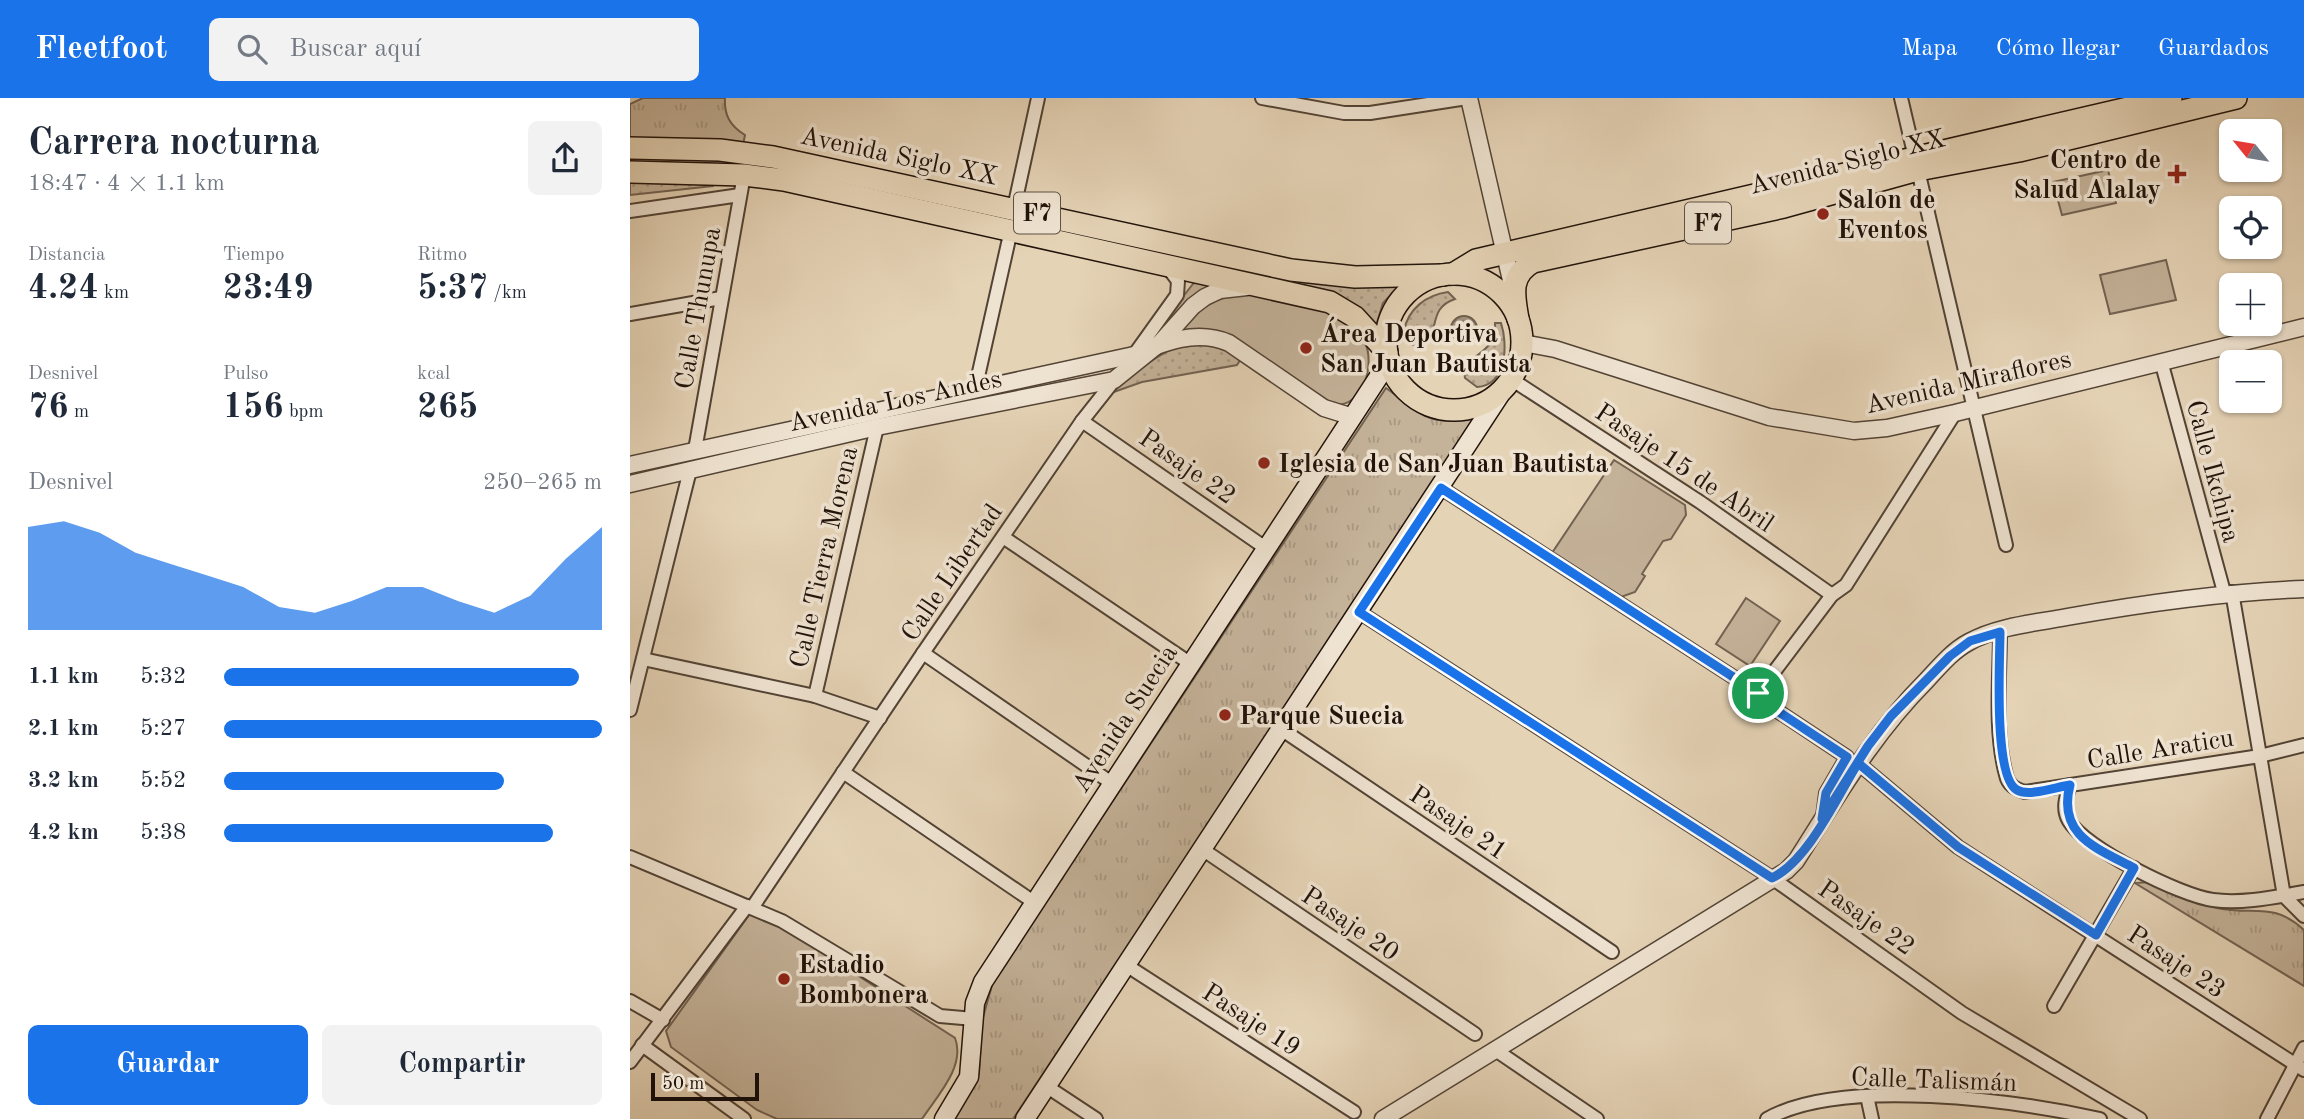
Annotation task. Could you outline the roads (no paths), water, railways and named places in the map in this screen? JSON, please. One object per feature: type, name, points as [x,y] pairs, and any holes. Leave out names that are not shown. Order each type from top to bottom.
[{"type":"highway","name":"Avenida Siglo XX","points":[[630,148],[753,153],[1329,277],[1448,275],[1476,260],[1916,163],[2171,98]]},
{"type":"highway","name":"Avenida Siglo XX","points":[[1514,292],[1517,276],[1534,262],[1784,207],[1916,163],[2019,151],[2236,98]]},
{"type":"highway","name":"Avenida Siglo XX","points":[[630,172],[742,185],[784,180],[1330,302],[1344,309],[1388,357]]},
{"type":"highway","name":"F7","points":[[1509,381],[1479,405],[1459,410],[1439,408],[1411,395],[1398,380],[1388,357],[1390,320],[1400,301],[1415,287],[1448,275],[1472,276],[1493,286],[1508,301],[1518,319]]},
{"type":"highway","name":"F7","points":[[1514,292],[1523,343]]},
{"type":"highway","points":[[1509,381],[1523,343]]},
{"type":"main road","name":"Avenida Suecia","points":[[944,1119],[969,1077],[974,1019],[983,982],[1353,417],[1388,357]]},
{"type":"main road","points":[[1025,1119],[1509,381]]},
{"type":"street","points":[[1014,208],[1038,98]]},
{"type":"street","points":[[1262,98],[1343,113],[1370,113],[1468,98],[1514,292]]},
{"type":"street","points":[[1901,98],[2006,545]]},
{"type":"street","points":[[630,211],[742,185]]},
{"type":"street","name":"Calle Thunupa","points":[[695,450],[742,185]]},
{"type":"street","points":[[975,390],[1011,230]]},
{"type":"street","name":"Calle Libertad","points":[[630,1062],[749,907],[1082,421],[1177,295],[1178,281],[1166,265]]},
{"type":"street","name":"Avenida Los Andes","points":[[630,484],[877,427],[1114,380],[1160,343],[1194,306],[1205,298],[1220,290],[1258,286]]},
{"type":"street","points":[[630,314],[721,298]]},
{"type":"street","name":"Avenida Miraflores","points":[[1523,343],[1555,349],[1769,417],[1821,428],[1854,431],[1887,428],[1955,414],[1973,407],[2304,327]]},
{"type":"street","name":"Avenida Los Andes","points":[[630,466],[1134,355],[1160,343],[1214,336],[1229,343],[1324,408],[1353,417]]},
{"type":"street","name":"Calle Ikchipa","points":[[2161,361],[2228,592],[2284,896]]},
{"type":"street","name":"Pasaje 15 de Abril","points":[[1509,381],[1700,502],[1832,595]]},
{"type":"street","points":[[1758,693],[1832,595],[1846,585],[1955,414]]},
{"type":"street","name":"Pasaje 22","points":[[1082,421],[1267,549]]},
{"type":"street","name":"Calle Tierra Morena","points":[[815,696],[877,427]]},
{"type":"street","points":[[630,710],[690,470]]},
{"type":"street","points":[[1441,488],[1758,693],[1764,702],[1847,757],[1826,793],[1822,819]]},
{"type":"street","points":[[1003,537],[1191,664]]},
{"type":"street","points":[[1383,1119],[1786,871],[1796,861],[1891,716],[1950,656],[1970,641],[2099,611],[2228,592],[2304,589]]},
{"type":"street","name":"Pasaje 22","points":[[1359,612],[1772,878],[1962,1013],[2140,1119]]},
{"type":"street","name":"Calle Araticu","points":[[2000,632],[2000,727],[2006,775],[2017,790],[2025,792],[2260,756],[2304,745]]},
{"type":"street","points":[[923,653],[1113,783]]},
{"type":"street","points":[[643,659],[815,696],[880,718]]},
{"type":"street","name":"Pasaje 21","points":[[1281,729],[1612,952]]},
{"type":"street","name":"Pasaje 23","points":[[1858,763],[1958,847],[2299,1067]]},
{"type":"street","points":[[843,772],[1035,902]]},
{"type":"street","points":[[2070,785],[2065,804],[2067,819],[2076,831],[2094,846],[2134,868],[2211,900],[2284,896],[2304,892]]},
{"type":"street","name":"Pasaje 20","points":[[1202,849],[1475,1034]]},
{"type":"street","points":[[630,857],[782,921],[940,1016],[974,1019]]},
{"type":"street","points":[[2054,1006],[2134,868]]},
{"type":"street","points":[[2284,896],[2304,916]]},
{"type":"street","name":"Pasaje 19","points":[[1126,965],[1354,1112]]},
{"type":"street","points":[[630,1001],[663,1020]]},
{"type":"street","points":[[642,1045],[744,1119]]},
{"type":"street","points":[[2267,1119],[2299,1067],[2304,1048]]},
{"type":"street","points":[[1494,1049],[1597,1119]]},
{"type":"street","points":[[1046,1086],[1096,1119]]},
{"type":"street","points":[[1867,1096],[1872,1119]]},
{"type":"street","name":"Calle Talismán","points":[[1767,1119],[1807,1104],[1867,1096],[2005,1101],[2052,1114],[2100,1119]]},
{"type":"place","name":"Centro de Salud Alalay","points":[[2177,174]]},
{"type":"place","name":"Salon de Eventos","points":[[1823,214]]},
{"type":"place","name":"Área Deportiva San Juan Bautista","points":[[1306,348]]},
{"type":"place","name":"Iglesia de San Juan Bautista","points":[[1264,463]]},
{"type":"place","name":"Parque Suecia","points":[[1225,715]]},
{"type":"place","name":"Estadio Bombonera","points":[[784,979]]}]
